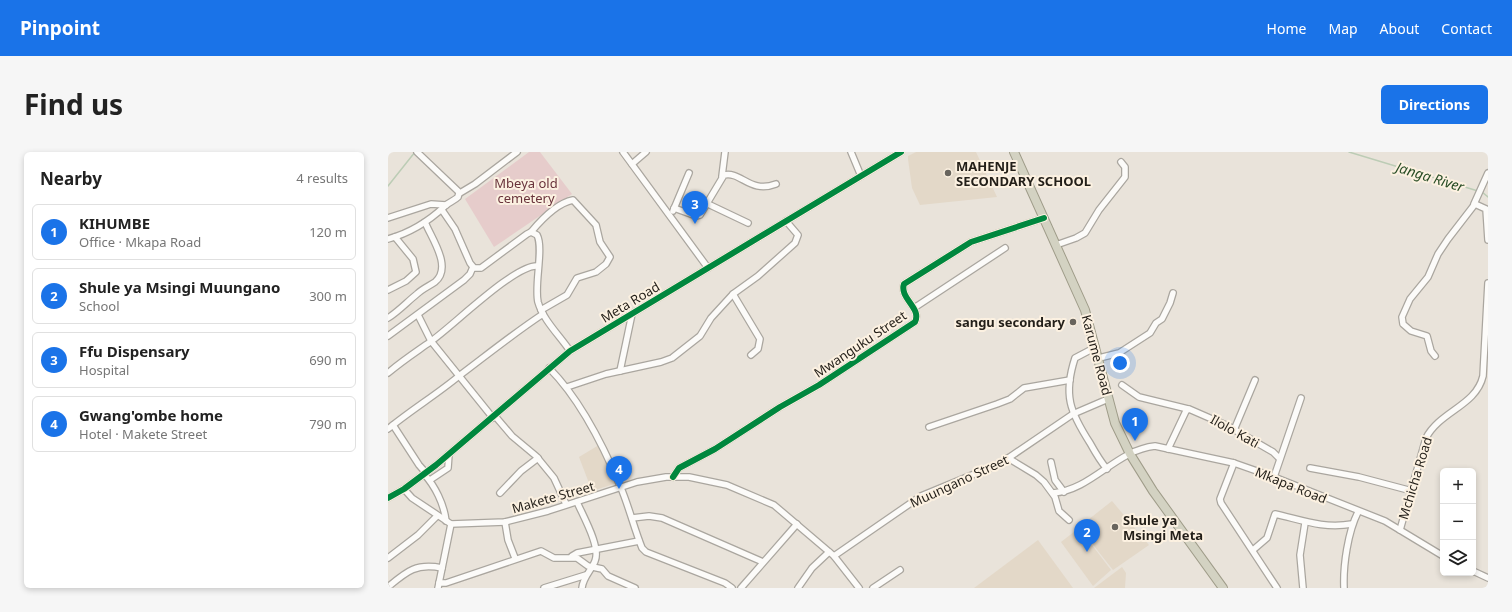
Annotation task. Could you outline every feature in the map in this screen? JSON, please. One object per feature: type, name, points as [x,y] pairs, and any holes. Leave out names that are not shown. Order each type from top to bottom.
[{"type":"highway","name":"Karume Road","points":[[1014,152],[1085,310],[1115,422],[1130,454],[1154,491],[1224,588]]},
{"type":"street","points":[[416,152],[459,193]]},
{"type":"street","points":[[388,239],[424,222],[442,210],[446,205],[458,197],[459,193],[475,184],[517,152]]},
{"type":"street","points":[[623,152],[708,268]]},
{"type":"street","points":[[632,164],[646,152]]},
{"type":"street","points":[[674,208],[698,216],[708,204],[722,176],[725,152]]},
{"type":"street","points":[[851,152],[861,176]]},
{"type":"street","name":"Meta Road","points":[[388,498],[425,473],[449,454],[570,351],[901,152]]},
{"type":"street","points":[[1056,245],[1080,237],[1090,227],[1098,210],[1125,177],[1125,167],[1121,162]]},
{"type":"street","points":[[670,216],[689,173]]},
{"type":"street","points":[[1435,356],[1431,351],[1426,336],[1410,331],[1403,324],[1402,317],[1412,295],[1428,277],[1444,244],[1474,204],[1488,173]]},
{"type":"street","points":[[722,176],[731,175],[759,187],[776,184]]},
{"type":"street","points":[[438,586],[448,522],[444,508],[430,480],[390,427],[460,376],[486,354],[542,312],[567,295],[577,278],[596,272],[606,264],[610,257],[600,242],[596,225],[573,200],[566,202],[547,216],[531,232],[481,268],[473,267]]},
{"type":"street","points":[[388,218],[431,204],[446,205]]},
{"type":"street","points":[[708,204],[748,223]]},
{"type":"street","points":[[1474,204],[1486,209],[1488,240]]},
{"type":"street","points":[[442,210],[455,229],[473,267]]},
{"type":"street","name":"Mwanguku Street","points":[[673,478],[679,468],[715,449],[780,407],[819,385],[915,322],[917,313],[904,292],[904,284],[971,242],[1044,218]]},
{"type":"street","points":[[567,387],[606,374],[661,362],[680,353],[700,336],[711,318],[733,294],[758,276],[795,243],[798,235],[786,221]]},
{"type":"street","points":[[388,318],[398,311],[417,293],[436,281],[442,274],[442,262],[424,222]]},
{"type":"street","points":[[531,232],[538,238],[537,298],[542,312],[570,351]]},
{"type":"street","points":[[388,290],[406,281],[416,272],[413,259],[395,237]]},
{"type":"street","points":[[914,308],[1005,248]]},
{"type":"street","points":[[388,373],[510,278],[529,266],[537,266]]},
{"type":"street","points":[[388,336],[467,277],[473,267]]},
{"type":"street","name":"Mchicha Road","points":[[1400,530],[1426,438],[1431,429],[1439,420],[1457,409],[1481,385],[1485,377],[1488,283]]},
{"type":"street","points":[[733,294],[760,339],[758,349],[751,355]]},
{"type":"street","points":[[1099,358],[1120,353],[1150,333],[1156,323],[1162,319],[1173,294]]},
{"type":"street","points":[[620,371],[632,314]]},
{"type":"street","points":[[418,315],[431,341],[494,417],[512,436],[538,458],[554,478],[566,504]]},
{"type":"street","points":[[1096,347],[1075,358],[1070,380],[1069,393],[1073,414],[1106,469]]},
{"type":"street","points":[[549,368],[567,387],[601,444],[621,488],[639,541],[646,552],[725,582],[732,588]]},
{"type":"street","points":[[929,427],[1010,399],[1024,388],[1070,380]]},
{"type":"street","points":[[1234,430],[1255,380]]},
{"type":"street","name":"Ilolo Kati","points":[[1122,385],[1139,397],[1188,409],[1213,418],[1273,452],[1279,458]]},
{"type":"street","points":[[1274,477],[1300,398]]},
{"type":"street","name":"Muungano Street","points":[[798,588],[812,568],[921,496],[984,471],[1008,458],[1073,414],[1108,399]]},
{"type":"street","points":[[1168,449],[1188,409]]},
{"type":"street","name":"Mkapa Road","points":[[1053,493],[1064,492],[1079,486],[1142,447],[1155,446],[1234,463],[1274,477],[1358,512],[1385,521],[1440,554]]},
{"type":"street","points":[[430,480],[448,468],[449,454]]},
{"type":"street","points":[[500,493],[521,471],[538,458]]},
{"type":"street","points":[[1008,458],[1036,475],[1053,493],[1059,511],[1069,520]]},
{"type":"street","points":[[1051,462],[1055,480],[1064,492]]},
{"type":"street","points":[[1234,463],[1220,499],[1221,503],[1227,515],[1253,550],[1277,588]]},
{"type":"street","points":[[1310,468],[1359,477],[1412,491]]},
{"type":"street","name":"Makete Street","points":[[448,522],[505,522],[548,511],[637,482],[673,478],[689,478],[727,484],[774,505],[832,554],[859,588]]},
{"type":"street","points":[[404,488],[412,498],[448,522]]},
{"type":"street","points":[[577,502],[597,556],[586,575],[582,588]]},
{"type":"street","points":[[1344,588],[1343,577],[1352,524],[1358,512]]},
{"type":"street","points":[[1253,550],[1267,538],[1274,515],[1335,527],[1352,524]]},
{"type":"street","points":[[388,558],[418,535],[437,516]]},
{"type":"street","points":[[632,518],[649,516],[662,518],[763,562]]},
{"type":"street","points":[[505,522],[508,540],[515,558]]},
{"type":"street","points":[[1303,588],[1300,555],[1305,522]]},
{"type":"street","points":[[741,588],[797,524]]},
{"type":"street","points":[[438,586],[515,558],[541,551],[554,558],[572,556],[577,553],[639,541]]},
{"type":"street","points":[[572,556],[592,567],[602,570],[608,576],[635,588]]},
{"type":"street","points":[[388,587],[405,573],[415,568],[432,566],[442,568]]},
{"type":"street","points":[[873,588],[900,570]]},
{"type":"street","points":[[1476,572],[1488,578]]},
{"type":"street","points":[[544,588],[586,575]]},
{"type":"shaded area","name":"MAHENJE SECONDARY SCHOOL","points":[[916,152],[976,152],[997,197],[920,205],[912,188],[908,159],[908,156]]},
{"type":"shaded area","points":[[599,445],[617,483],[592,491],[579,457]]},
{"type":"shaded area","points":[[1112,501],[1149,545],[1113,570],[1079,527]]},
{"type":"shaded area","points":[[1079,528],[1111,570],[1093,586],[1061,542]]},
{"type":"shaded area","points":[[1038,540],[1073,588],[974,588]]},
{"type":"shaded area","points":[[1122,567],[1126,573],[1125,588],[1094,588]]},
{"type":"green space","name":"Mbeya old cemetery","points":[[529,152],[540,152],[572,194],[494,247],[465,199]]},
{"type":"waterway","points":[[388,186],[415,152]]},
{"type":"waterway","name":"Janga River","points":[[1349,152],[1478,191]]},
{"type":"waterway","name":"Janga River","points":[[1482,192],[1488,197]]},
{"type":"cycle path","points":[[388,498],[404,489],[436,465],[570,351],[901,152]]},
{"type":"cycle path","points":[[673,477],[679,468],[715,449],[780,407],[819,385],[915,322],[916,312],[905,294],[903,289],[904,284],[971,242],[1044,218]]},
{"type":"place","name":"MAHENJE SECONDARY SCHOOL","points":[[948,173]]},
{"type":"place","name":"Ffu Dispensary","points":[[695,224]]},
{"type":"place","name":"sangu secondary","points":[[1073,322]]},
{"type":"place","name":"KIHUMBE","points":[[1135,441]]},
{"type":"place","name":"Gwang'ombe home","points":[[619,489]]},
{"type":"place","name":"Shule ya Msingi Meta","points":[[1115,527]]},
{"type":"place","name":"Shule ya Msingi Muungano","points":[[1087,552]]}]
